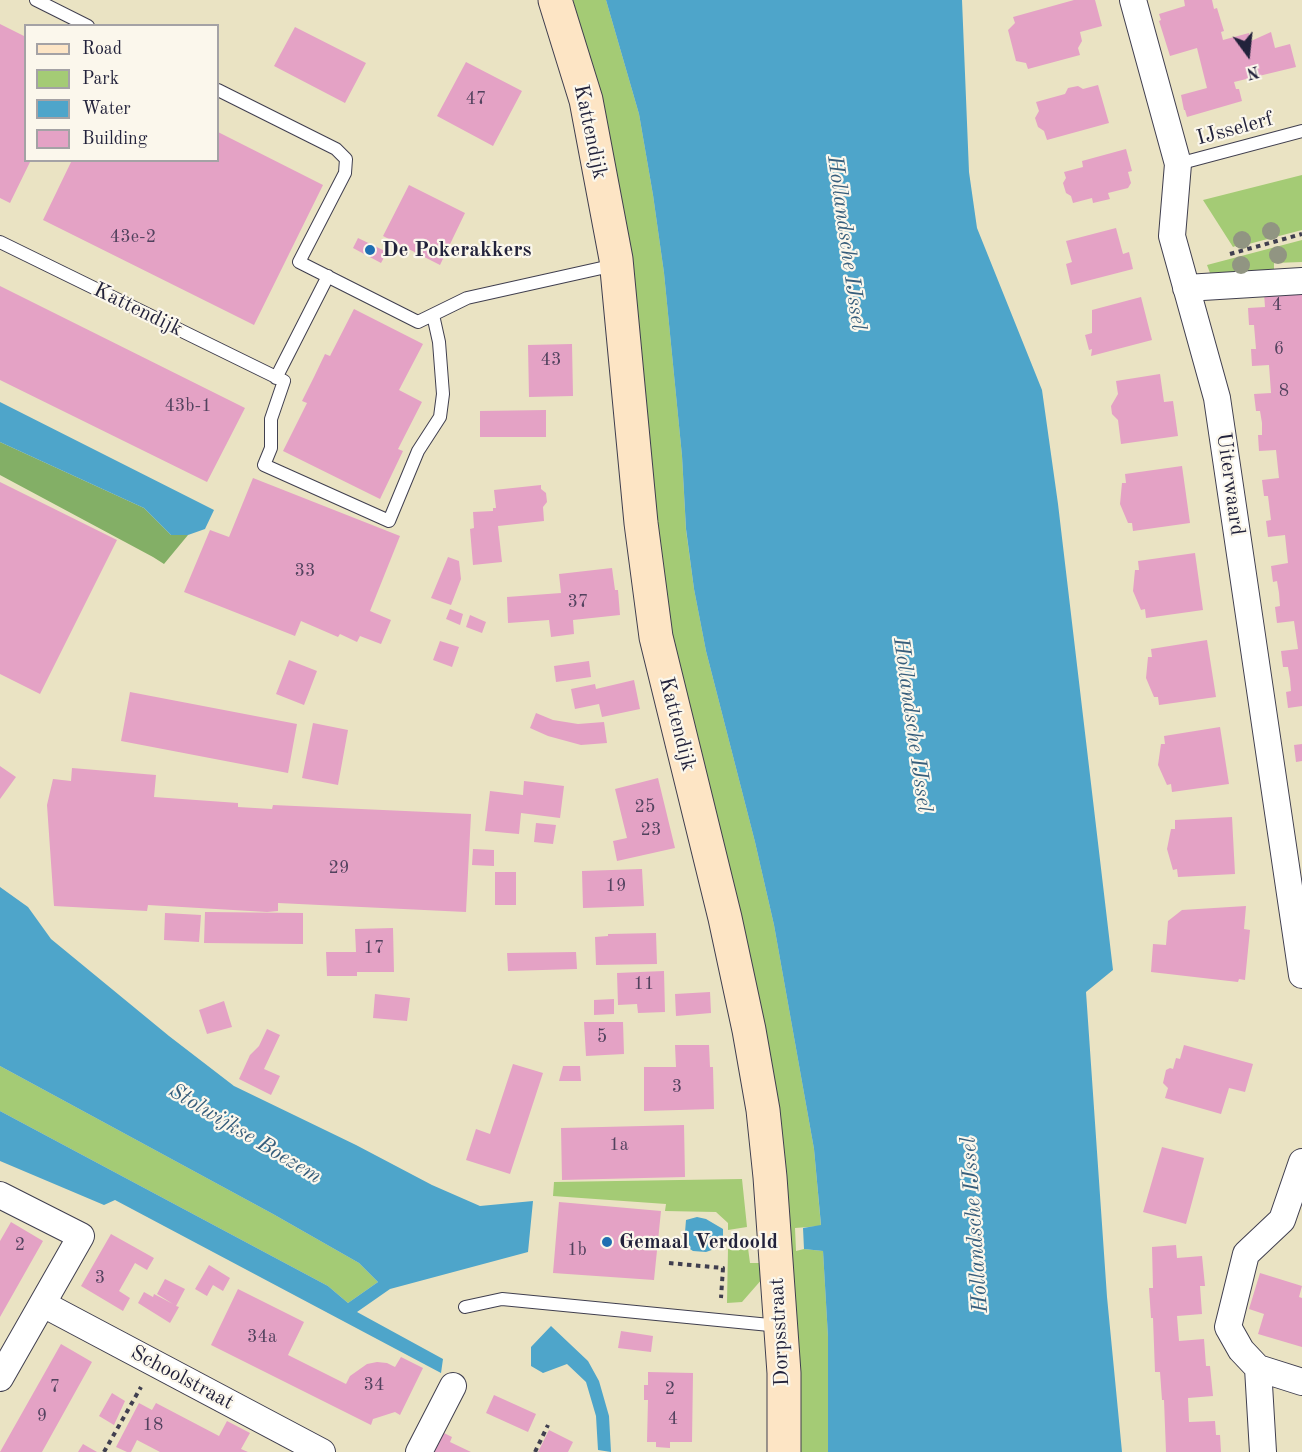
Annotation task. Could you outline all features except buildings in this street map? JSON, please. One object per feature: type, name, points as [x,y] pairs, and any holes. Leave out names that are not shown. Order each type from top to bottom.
[{"type":"street","name":"Kattendijk","points":[[555,0],[586,100],[616,265],[641,523],[656,637],[725,918],[749,1030],[763,1110],[770,1177]]},
{"type":"street","name":"Uiterwaard","points":[[1133,0],[1178,164],[1172,236],[1217,398],[1302,975]]},
{"type":"street","points":[[1183,278],[1302,281]]},
{"type":"street","points":[[1302,1162],[1282,1220],[1246,1254],[1228,1327],[1240,1350],[1258,1368],[1302,1382]]},
{"type":"street","name":"Dorpsstraat","points":[[770,1177],[784,1373],[784,1452]]},
{"type":"street","points":[[0,1195],[81,1236],[0,1378]]},
{"type":"street","name":"Schoolstraat","points":[[43,1304],[322,1452]]},
{"type":"street","points":[[1258,1368],[1263,1452]]},
{"type":"street","points":[[419,1452],[453,1386]]},
{"type":"lane","points":[[36,0],[84,24]]},
{"type":"lane","points":[[219,90],[336,149],[346,159],[345,173],[299,262],[418,322],[467,298],[616,265]]},
{"type":"lane","name":"IJsselerf","points":[[1178,164],[1302,131]]},
{"type":"lane","name":"Kattendijk","points":[[0,242],[276,378]]},
{"type":"lane","points":[[328,276],[276,378],[284,381],[271,419],[271,448],[264,465],[389,521],[418,451],[440,417],[443,394],[439,342],[433,315]]},
{"type":"lane","points":[[465,1307],[502,1299],[781,1326]]},
{"type":"path","points":[[1183,278],[1302,234]]},
{"type":"path","points":[[669,1263],[723,1268],[719,1320]]},
{"type":"path","points":[[104,1452],[154,1364]]},
{"type":"path","points":[[535,1452],[548,1425]]},
{"type":"green space","points":[[573,0],[606,0],[639,114],[664,273],[682,456],[686,530],[694,589],[706,651],[774,925],[814,1149],[821,1226],[795,1228],[796,1251],[804,1249],[823,1251],[828,1337],[828,1452],[799,1452],[801,1390],[791,1252],[665,607],[598,88]]},
{"type":"green space","points":[[1302,175],[1302,230],[1241,246],[1240,244],[1233,247],[1203,200]]},
{"type":"green space","points":[[1302,240],[1302,262],[1274,263],[1274,270],[1210,273],[1207,265]]},
{"type":"green space","points":[[0,442],[144,508],[171,535],[188,535],[164,564],[0,475]]},
{"type":"green space","points":[[0,1066],[359,1263],[378,1282],[348,1303],[328,1286],[0,1111]]},
{"type":"green space","points":[[742,1179],[747,1227],[728,1230],[728,1223],[716,1212],[665,1211],[666,1204],[553,1196],[554,1182]]},
{"type":"green space","points":[[748,1248],[750,1263],[761,1263],[763,1278],[742,1302],[727,1303],[728,1249]]},
{"type":"water","name":"Hollandsche IJssel","points":[[606,0],[962,0],[969,172],[977,228],[1042,390],[1058,504],[1113,970],[1086,992],[1107,1297],[1122,1452],[828,1452],[828,1337],[823,1251],[804,1249],[803,1228],[821,1225],[814,1149],[774,925],[706,651],[694,589],[686,529],[682,456],[664,273],[653,195],[639,114]]},
{"type":"water","points":[[0,402],[214,510],[205,529],[188,535],[171,535],[144,508],[0,442]]},
{"type":"water","name":"Stolwijkse Boezem","points":[[0,887],[28,907],[51,939],[234,1086],[432,1185],[480,1206],[533,1201],[528,1252],[390,1289],[357,1312],[443,1359],[441,1373],[115,1200],[104,1205],[0,1161],[0,1111],[328,1286],[348,1303],[378,1282],[359,1263],[0,1066]]},
{"type":"water","points":[[697,1217],[706,1219],[723,1229],[723,1246],[706,1252],[693,1251],[684,1245],[686,1220]]},
{"type":"water","points":[[551,1326],[588,1361],[599,1381],[609,1416],[611,1452],[598,1450],[596,1416],[586,1382],[567,1364],[543,1373],[531,1366],[531,1347]]},
{"type":"place","name":"De Pokerakkers","points":[[370,250]]},
{"type":"place","name":"Gemaal Verdoold","points":[[607,1242]]}]
